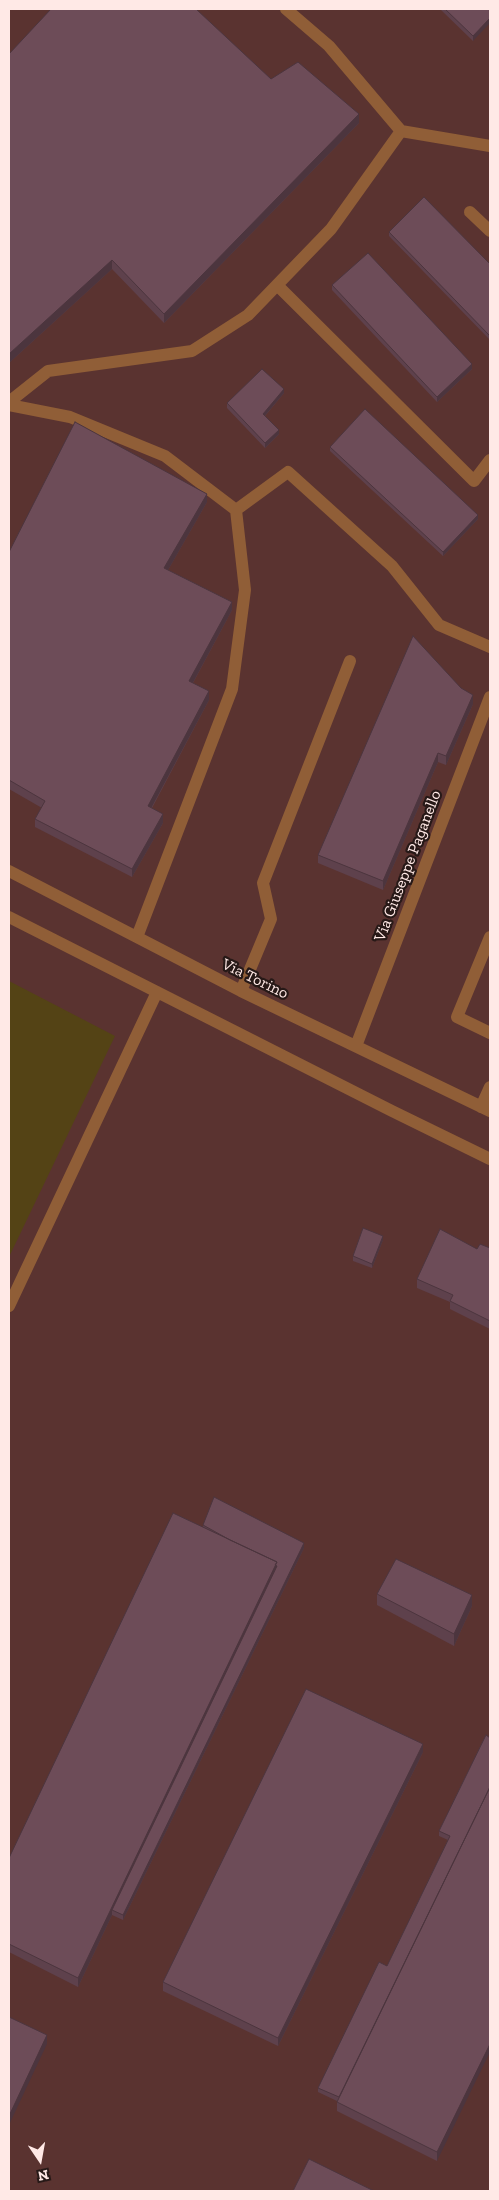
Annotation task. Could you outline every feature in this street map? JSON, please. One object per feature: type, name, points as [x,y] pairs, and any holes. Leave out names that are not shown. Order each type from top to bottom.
[{"type":"street","points":[[286,9],[329,46],[401,130],[490,146]]},
{"type":"street","points":[[9,403],[48,371],[192,351],[248,315],[331,229],[401,130]]},
{"type":"street","points":[[470,212],[490,232]]},
{"type":"street","points":[[277,285],[474,481],[490,460]]},
{"type":"street","points":[[9,403],[70,417],[165,456],[236,510],[245,590],[232,689],[137,938]]},
{"type":"street","points":[[236,510],[288,472],[392,566],[439,625],[490,647]]},
{"type":"street","points":[[240,991],[271,919],[263,883],[350,661]]},
{"type":"street","name":"Via Giuseppe Paganello","points":[[356,1046],[490,698]]},
{"type":"street","name":"Via Torino","points":[[9,871],[240,991],[486,1109]]},
{"type":"street","points":[[9,917],[490,1159]]},
{"type":"street","points":[[490,936],[457,1017],[490,1033]]},
{"type":"street","points":[[9,1306],[157,992]]},
{"type":"street","points":[[486,1109],[490,1087]]},
{"type":"shaded area","points":[[9,9],[490,9],[490,2191],[9,2191]]},
{"type":"shaded area","points":[[9,981],[115,1036],[9,1257]]},
{"type":"building","points":[[51,9],[196,9],[271,79],[298,62],[359,114],[164,314],[112,260],[9,354],[9,54]]},
{"type":"building","points":[[445,9],[490,9],[490,18],[473,36]]},
{"type":"building","points":[[424,197],[490,264],[489,335],[389,232]]},
{"type":"building","points":[[368,253],[472,364],[437,397],[332,285]]},
{"type":"building","points":[[262,369],[284,389],[263,414],[279,430],[265,443],[227,403]]},
{"type":"building","points":[[365,409],[478,515],[443,552],[330,447]]},
{"type":"building","points":[[75,422],[207,494],[164,568],[232,602],[189,681],[209,691],[148,806],[163,814],[132,869],[35,819],[45,801],[9,780],[9,552]]},
{"type":"building","points":[[413,636],[461,688],[473,695],[446,756],[438,753],[383,881],[318,855]]},
{"type":"building","points":[[363,1228],[383,1236],[372,1264],[353,1256]]},
{"type":"building","points":[[440,1229],[477,1249],[480,1244],[490,1248],[490,1321],[450,1301],[453,1295],[417,1279]]},
{"type":"building","points":[[214,1497],[304,1543],[123,1915],[112,1910],[277,1566],[275,1565],[277,1562],[203,1525]]},
{"type":"building","points":[[173,1513],[277,1562],[78,1978],[9,1944],[9,1858]]},
{"type":"building","points":[[396,1559],[472,1595],[454,1634],[377,1594]]},
{"type":"building","points":[[306,1689],[423,1744],[278,2038],[163,1982]]},
{"type":"building","points":[[486,1735],[490,1738],[490,1787],[339,2097],[318,2088],[379,1962],[387,1966],[450,1836],[439,1831]]},
{"type":"building","points":[[490,1787],[490,2044],[437,2152],[337,2102]]},
{"type":"building","points":[[9,2017],[47,2035],[9,2116]]},
{"type":"building","points":[[309,2159],[374,2191],[293,2191]]}]
